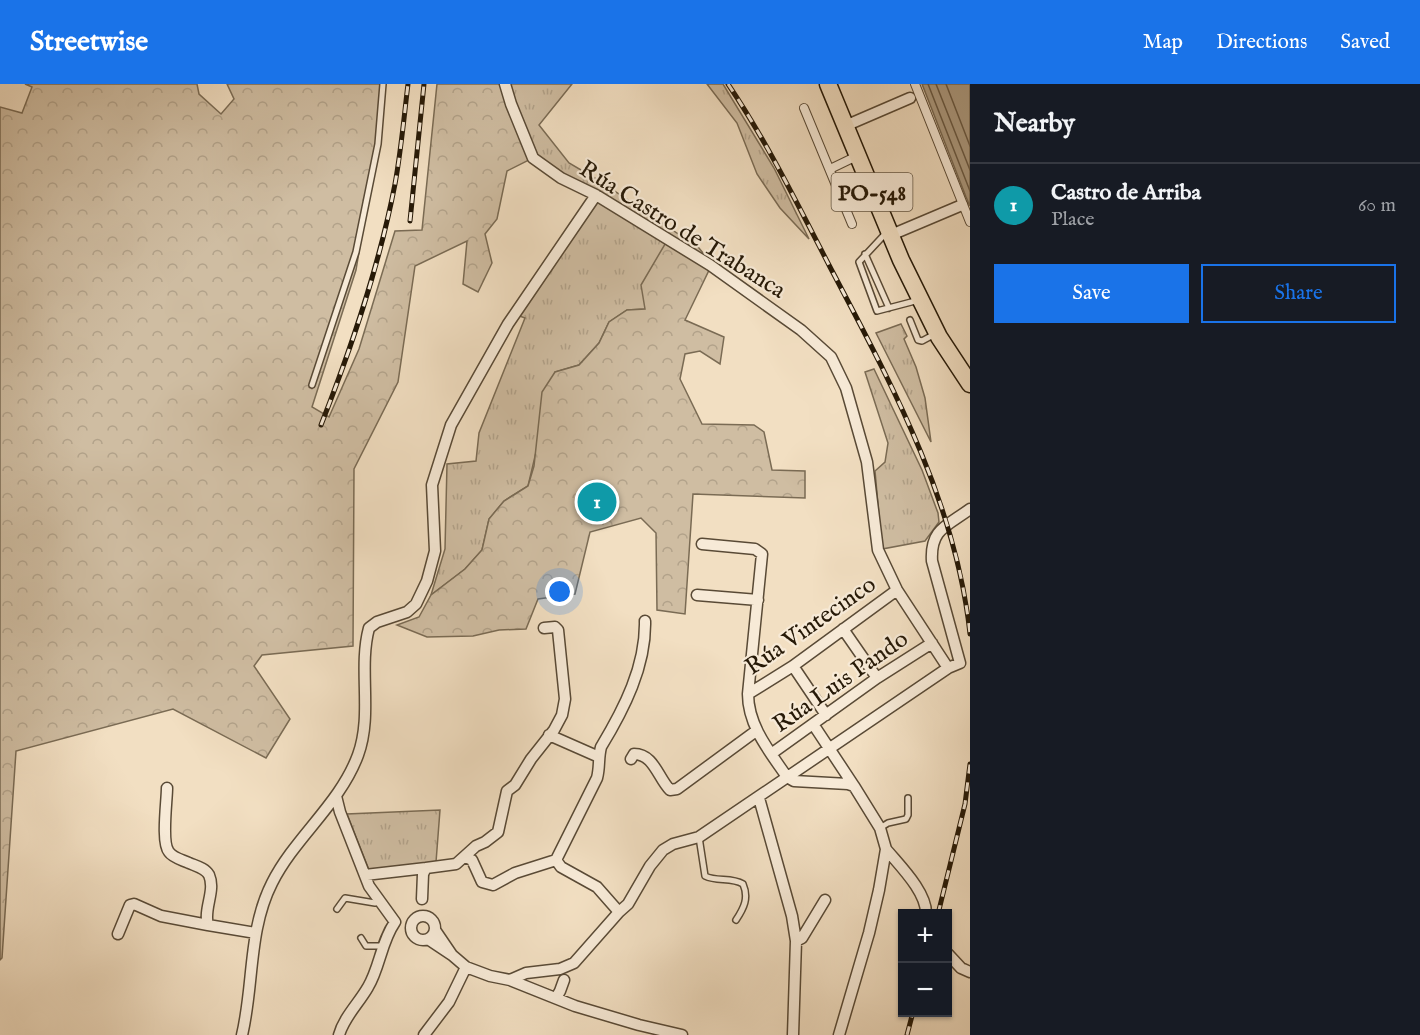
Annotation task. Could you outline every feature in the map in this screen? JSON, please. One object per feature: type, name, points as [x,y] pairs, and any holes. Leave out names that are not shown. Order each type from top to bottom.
[{"type":"main road","name":"PO-548","points":[[828,84],[920,300],[937,333],[970,384]]},
{"type":"street","name":"Rúa Castro de Trabanca","points":[[505,84],[533,158],[561,178],[596,195],[710,265],[801,330],[831,357],[846,388],[867,462],[878,550],[897,590],[948,668]]},
{"type":"street","points":[[915,84],[970,222]]},
{"type":"street","points":[[845,126],[910,98]]},
{"type":"street","points":[[804,108],[852,224]]},
{"type":"street","points":[[830,169],[857,156]]},
{"type":"street","points":[[242,1035],[256,933],[270,886],[291,851],[336,795],[358,755],[363,735],[366,645],[369,628],[377,621],[407,612],[416,604],[427,581],[435,551],[432,485],[451,425],[508,324],[596,195]]},
{"type":"street","points":[[890,232],[962,204]]},
{"type":"street","points":[[510,980],[526,973],[569,966],[628,904],[650,866],[663,850],[673,844],[699,837],[948,668],[960,663],[932,561],[931,546],[936,534],[970,509]]},
{"type":"street","points":[[702,544],[755,549],[760,551],[763,559],[748,694],[748,706],[756,732],[787,777],[800,782],[854,786]]},
{"type":"street","name":"Rúa Vintecinco","points":[[748,694],[793,666],[897,590]]},
{"type":"street","points":[[697,595],[759,600]]},
{"type":"street","points":[[465,856],[472,860],[482,882],[493,885],[526,869],[556,860],[597,778],[601,747],[632,689],[645,640],[645,621]]},
{"type":"street","points":[[365,875],[456,864],[476,846],[498,832],[507,790],[515,785],[531,759],[555,730],[562,716],[565,699],[558,630],[555,627],[544,627]]},
{"type":"street","points":[[843,629],[877,678]]},
{"type":"street","name":"Rúa Luis Pando","points":[[771,754],[877,678],[932,643]]},
{"type":"street","points":[[793,666],[826,715]]},
{"type":"street","points":[[813,724],[880,828],[886,849],[869,933],[838,1035]]},
{"type":"street","points":[[631,759],[634,754],[645,756],[670,790],[677,789],[756,732]]},
{"type":"street","points":[[549,735],[598,757]]},
{"type":"street","points":[[167,788],[165,837],[167,848],[174,856],[206,870],[210,877],[211,889],[206,920],[208,925]]},
{"type":"street","points":[[336,795],[339,812],[369,886],[400,928],[419,939],[431,935]]},
{"type":"street","points":[[759,798],[792,916],[796,941],[793,1035]]},
{"type":"street","points":[[886,849],[905,870],[924,900],[925,909]]},
{"type":"street","points":[[556,860],[561,867],[597,887],[619,912]]},
{"type":"street","points":[[412,934],[422,899],[423,874],[426,868]]},
{"type":"street","points":[[422,899],[429,917],[434,922],[431,935]]},
{"type":"street","points":[[796,941],[802,938],[825,900]]},
{"type":"street","points":[[118,934],[130,905],[134,904],[161,916],[256,933]]},
{"type":"street","points":[[339,1035],[344,1022],[370,985],[388,932],[395,922],[429,917]]},
{"type":"street","points":[[431,935],[466,967],[490,976],[510,980],[641,1030],[682,1035]]},
{"type":"street","points":[[952,958],[961,968],[970,972]]},
{"type":"street","points":[[424,1035],[449,1002],[466,967]]},
{"type":"street","points":[[556,998],[564,980]]},
{"type":"lane","points":[[312,385],[356,252],[378,144],[383,84]]},
{"type":"lane","points":[[890,232],[859,262],[877,310],[920,300]]},
{"type":"lane","points":[[865,254],[890,308]]},
{"type":"lane","points":[[910,320],[918,340],[922,341],[937,333]]},
{"type":"lane","points":[[880,828],[888,823],[906,819],[908,798]]},
{"type":"lane","points":[[699,837],[705,876],[735,880],[743,884],[746,889],[745,905],[736,921]]},
{"type":"lane","points":[[337,909],[345,898],[380,902]]},
{"type":"lane","points":[[361,938],[366,946],[384,945]]},
{"type":"green space","points":[[25,84],[197,84],[199,94],[221,114],[234,99],[227,84],[384,84],[378,136],[356,270],[312,407],[329,417],[359,349],[395,231],[422,230],[437,84],[505,84],[533,158],[507,171],[497,219],[485,234],[492,263],[478,292],[463,284],[467,241],[415,266],[398,382],[354,469],[353,646],[262,655],[254,666],[290,719],[266,758],[173,709],[16,751],[2,958],[0,960],[0,107],[22,113],[32,87]]},
{"type":"green space","points":[[505,84],[572,84],[539,125],[569,163],[699,248],[712,264],[645,309],[627,310],[609,322],[599,343],[579,365],[555,372],[528,486],[504,501],[489,519],[482,550],[465,569],[431,595],[445,549],[447,464],[476,461],[479,433],[525,318],[514,314],[596,196],[533,158]]},
{"type":"green space","points":[[707,84],[723,84],[774,168],[809,239],[780,208],[757,174],[737,123]]},
{"type":"green space","points":[[668,239],[712,264],[685,320],[724,337],[720,364],[700,351],[685,354],[680,379],[702,424],[754,425],[764,432],[772,470],[805,471],[805,498],[693,494],[685,614],[657,610],[656,533],[641,518],[590,532],[575,594],[538,599],[526,629],[499,630],[473,636],[427,637],[397,625],[419,617],[431,595],[465,569],[482,550],[489,519],[504,501],[528,486],[534,466],[542,392],[555,372],[579,365],[599,343],[609,322],[627,310],[645,309],[641,285]]},
{"type":"green space","points":[[901,324],[907,336],[904,339],[916,367],[925,398],[931,442],[876,333]]},
{"type":"green space","points":[[874,369],[922,470],[938,513],[939,522],[925,541],[882,549],[875,471],[885,462],[888,443],[865,372]]},
{"type":"green space","points":[[440,810],[436,862],[369,870],[347,814]]},
{"type":"water","points":[[922,84],[970,84],[970,206],[966,197]]},
{"type":"railway","points":[[321,425],[354,336],[381,246],[397,172],[408,84]]},
{"type":"railway","points":[[410,221],[424,84]]},
{"type":"railway","points":[[728,84],[756,128],[794,197],[876,355],[918,444],[951,537],[970,634]]},
{"type":"railway","points":[[939,909],[965,804],[970,764]]},
{"type":"railway","points":[[907,1035],[912,1017]]},
{"type":"place","name":"Castro de Arriba","points":[[597,502]]}]
